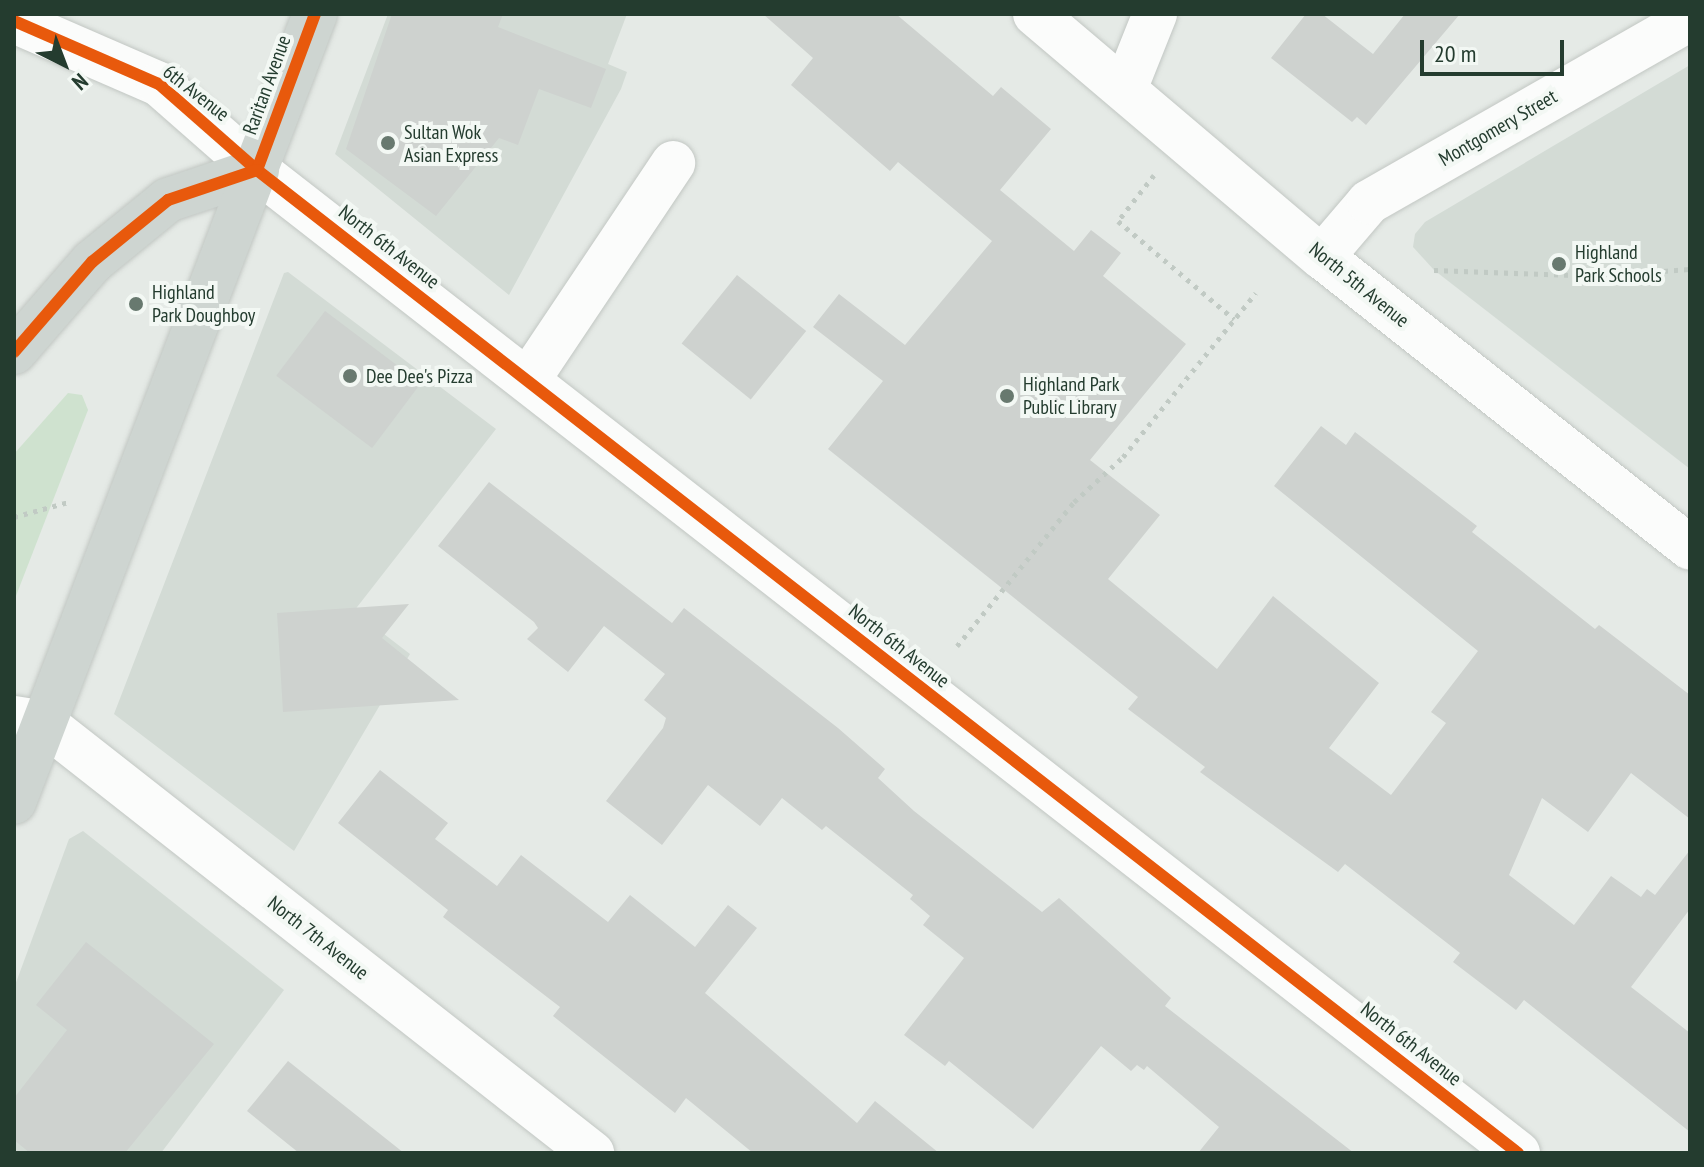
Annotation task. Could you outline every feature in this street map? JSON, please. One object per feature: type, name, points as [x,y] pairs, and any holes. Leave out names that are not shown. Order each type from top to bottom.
[{"type":"main road","name":"Raritan Avenue","points":[[14,802],[29,720],[257,170],[315,14]]},
{"type":"main road","points":[[14,352],[92,262],[168,200],[257,170]]},
{"type":"street","name":"North 5th Avenue","points":[[1035,14],[1322,257],[1690,548]]},
{"type":"street","points":[[1125,89],[1155,14]]},
{"type":"street","name":"Montgomery Street","points":[[1322,257],[1369,202],[1690,19]]},
{"type":"street","name":"6th Avenue","points":[[14,21],[159,84],[257,170]]},
{"type":"street","points":[[528,380],[673,163]]},
{"type":"street","name":"North 6th Avenue","points":[[257,170],[1518,1153]]},
{"type":"street","name":"North 7th Avenue","points":[[29,720],[592,1153]]},
{"type":"path","points":[[1157,172],[1118,221],[1234,319]]},
{"type":"path","points":[[1434,270],[1594,276],[1690,269]]},
{"type":"path","points":[[957,646],[1074,502],[1123,457],[1256,293]]},
{"type":"path","points":[[14,517],[68,502]]},
{"type":"shaded area","points":[[388,14],[627,14],[608,64],[627,72],[621,89],[509,295],[335,154]]},
{"type":"shaded area","name":"Highland Park Schools","points":[[1690,65],[1690,469],[1434,270],[1413,247],[1415,234],[1425,222]]},
{"type":"shaded area","points":[[288,272],[496,429],[354,611],[410,654],[294,851],[114,714],[284,273]]},
{"type":"shaded area","points":[[83,831],[284,990],[161,1153],[14,1153],[14,988],[69,839]]},
{"type":"green space","points":[[68,393],[82,395],[88,410],[14,601],[14,454]]},
{"type":"building","points":[[392,14],[503,14],[498,27],[606,69],[591,108],[539,89],[518,145],[499,138],[436,216],[346,149]]},
{"type":"building","points":[[763,14],[896,14],[993,96],[1001,87],[1051,129],[1000,190],[1074,251],[1091,230],[1121,253],[1103,276],[1186,344],[1090,460],[1160,515],[1108,579],[1217,669],[1273,596],[1379,683],[1329,748],[1391,795],[1446,723],[1431,712],[1478,651],[1274,486],[1321,426],[1346,445],[1355,432],[1477,526],[1472,532],[1595,629],[1599,625],[1690,695],[1690,819],[1631,773],[1588,832],[1542,798],[1509,875],[1574,925],[1611,876],[1641,897],[1647,889],[1655,895],[1690,850],[1690,909],[1631,987],[1690,1033],[1690,1132],[1524,1000],[1516,1010],[1453,962],[1460,953],[1345,864],[1338,872],[1200,772],[1205,767],[1128,709],[1138,697],[828,449],[883,381],[813,327],[839,294],[905,345],[992,241],[898,162],[890,171],[791,85],[813,58]]},
{"type":"building","points":[[1306,14],[1322,14],[1373,54],[1405,14],[1460,14],[1366,125],[1357,117],[1352,122],[1271,58]]},
{"type":"building","points":[[737,275],[806,331],[751,399],[682,343]]},
{"type":"building","points":[[325,311],[421,383],[372,448],[276,376]]},
{"type":"building","points":[[489,482],[672,623],[684,608],[838,728],[885,769],[878,778],[914,811],[1042,912],[1059,898],[1171,998],[1165,1006],[1354,1153],[1198,1153],[1219,1127],[1147,1066],[1144,1070],[1137,1065],[1131,1071],[1101,1046],[1033,1129],[949,1061],[945,1066],[904,1035],[964,958],[923,925],[930,916],[910,899],[913,895],[826,826],[822,830],[782,798],[760,826],[708,785],[662,845],[606,801],[663,728],[666,718],[644,700],[665,674],[604,626],[568,672],[527,639],[538,628],[534,622],[438,546]]},
{"type":"building","points":[[409,604],[382,638],[459,700],[283,712],[277,613]]},
{"type":"building","points":[[380,770],[448,823],[435,839],[497,886],[521,855],[608,922],[630,895],[695,947],[728,905],[757,928],[705,993],[857,1123],[875,1101],[939,1153],[753,1153],[686,1098],[675,1113],[553,1016],[560,1007],[443,917],[448,910],[338,823]]},
{"type":"building","points":[[86,942],[214,1044],[125,1153],[30,1153],[14,1140],[14,1098],[67,1030],[36,1005]]},
{"type":"building","points":[[288,1061],[404,1153],[299,1153],[247,1111]]},
{"type":"cycle path","points":[[257,170],[315,14]]},
{"type":"cycle path","points":[[14,21],[159,84],[257,170],[1518,1153]]},
{"type":"cycle path","points":[[14,352],[92,262],[168,200],[257,170]]},
{"type":"place","name":"Sultan Wok Asian Express","points":[[388,143]]},
{"type":"place","name":"Highland Park Schools","points":[[1559,264]]},
{"type":"place","name":"Highland Park Doughboy","points":[[136,304]]},
{"type":"place","name":"Dee Dee's Pizza","points":[[350,376]]},
{"type":"place","name":"Highland Park Public Library","points":[[1007,396]]}]
